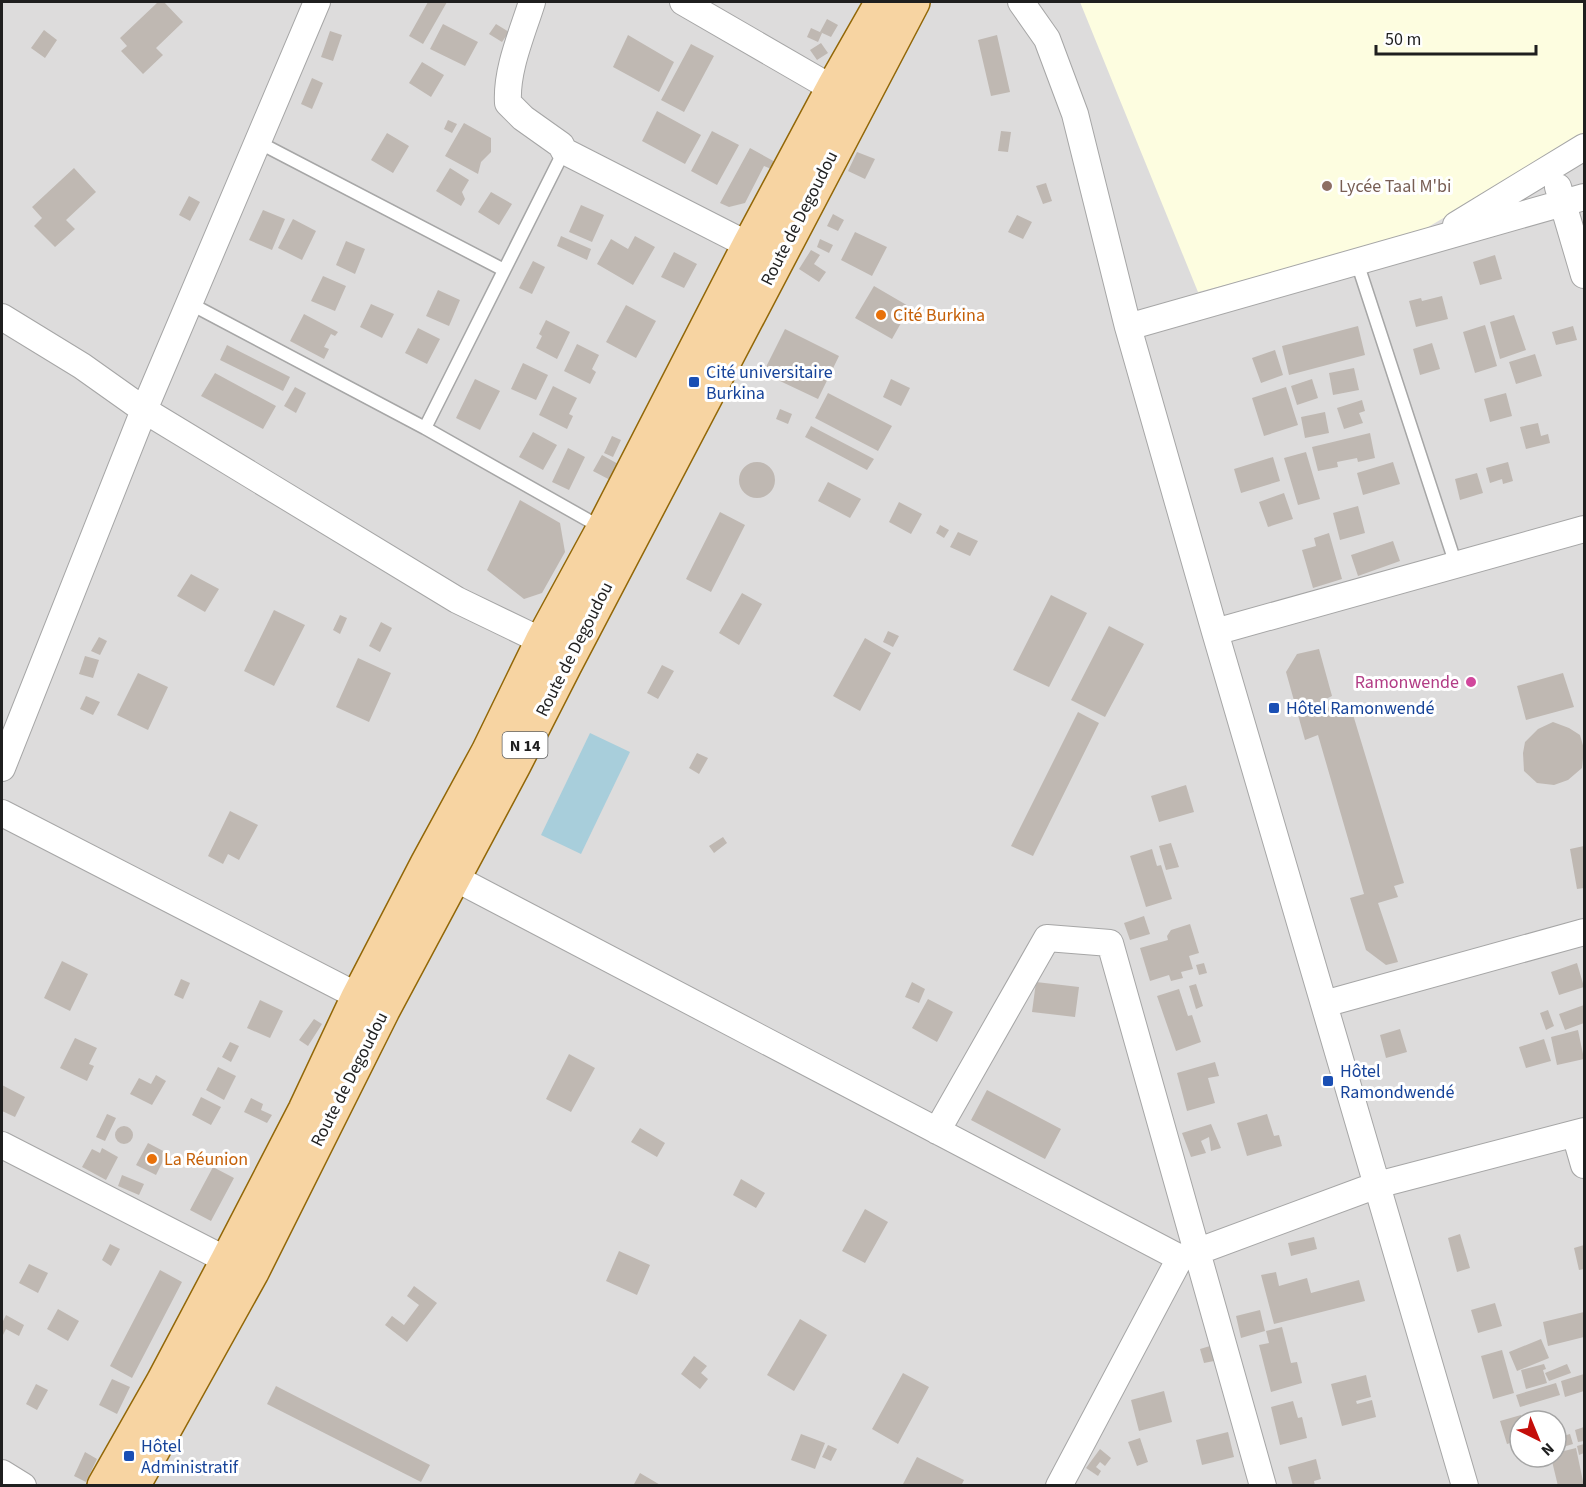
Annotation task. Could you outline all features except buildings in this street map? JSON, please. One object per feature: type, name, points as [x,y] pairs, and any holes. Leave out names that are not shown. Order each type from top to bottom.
[{"type":"main road","name":"Route de Degoudou","points":[[371,1003],[453,877],[514,765],[616,536],[845,96],[882,2]]},
{"type":"main road","name":"Route de Degoudou","points":[[845,96],[912,2]]},
{"type":"main road","name":"Route de Degoudou","points":[[133,1485],[371,1003],[542,641],[616,536]]},
{"type":"main road","name":"Route de Degoudou","points":[[104,1485],[162,1382],[239,1267]]},
{"type":"street","points":[[2,768],[144,410],[317,2]]},
{"type":"street","points":[[532,2],[513,62],[507,91],[508,103],[523,118],[561,145],[564,151],[764,252]]},
{"type":"street","points":[[683,2],[845,96]]},
{"type":"street","points":[[1021,2],[1047,39],[1075,114],[1128,327],[1465,1485]]},
{"type":"street","points":[[1427,242],[1584,147]]},
{"type":"street","points":[[1552,167],[1574,200],[1584,275]]},
{"type":"street","points":[[1128,327],[1574,200]]},
{"type":"street","points":[[2,317],[82,366],[144,410],[458,600],[542,641]]},
{"type":"street","points":[[1215,632],[1584,529]]},
{"type":"street","points":[[2,813],[371,1003]]},
{"type":"street","points":[[453,877],[937,1131],[1188,1255]]},
{"type":"street","points":[[1324,1005],[1584,932]]},
{"type":"street","points":[[937,1131],[1047,938],[1110,943],[1188,1255],[1263,1485]]},
{"type":"street","points":[[1059,1485],[1188,1255],[1377,1185],[1580,1132],[1584,1165]]},
{"type":"street","points":[[2,1145],[239,1267]]},
{"type":"street","points":[[2,1473],[23,1485]]},
{"type":"lane","points":[[258,142],[504,270]]},
{"type":"lane","points":[[424,428],[564,151]]},
{"type":"lane","points":[[1357,262],[1456,565]]},
{"type":"lane","points":[[189,303],[424,428],[616,536]]},
{"type":"shaded area","points":[[2,2],[1584,2],[1584,1485],[2,1486]]},
{"type":"shaded area","name":"Lycée Taal M'bi","points":[[1080,2],[1584,2],[1584,135],[1413,236],[1198,292]]},
{"type":"water","points":[[590,733],[630,752],[581,854],[541,835]]},
{"type":"place","name":"Lycée Taal M'bi","points":[[1327,186]]},
{"type":"place","name":"Cité Burkina","points":[[881,315]]},
{"type":"place","name":"Cité universitaire Burkina","points":[[694,382]]},
{"type":"place","name":"Ramonwende","points":[[1471,682]]},
{"type":"place","name":"Hôtel Ramonwendé","points":[[1274,708]]},
{"type":"place","name":"Hôtel Ramondwendé","points":[[1328,1081]]},
{"type":"place","name":"La Réunion","points":[[152,1159]]},
{"type":"place","name":"Hôtel Administratif","points":[[129,1456]]}]
